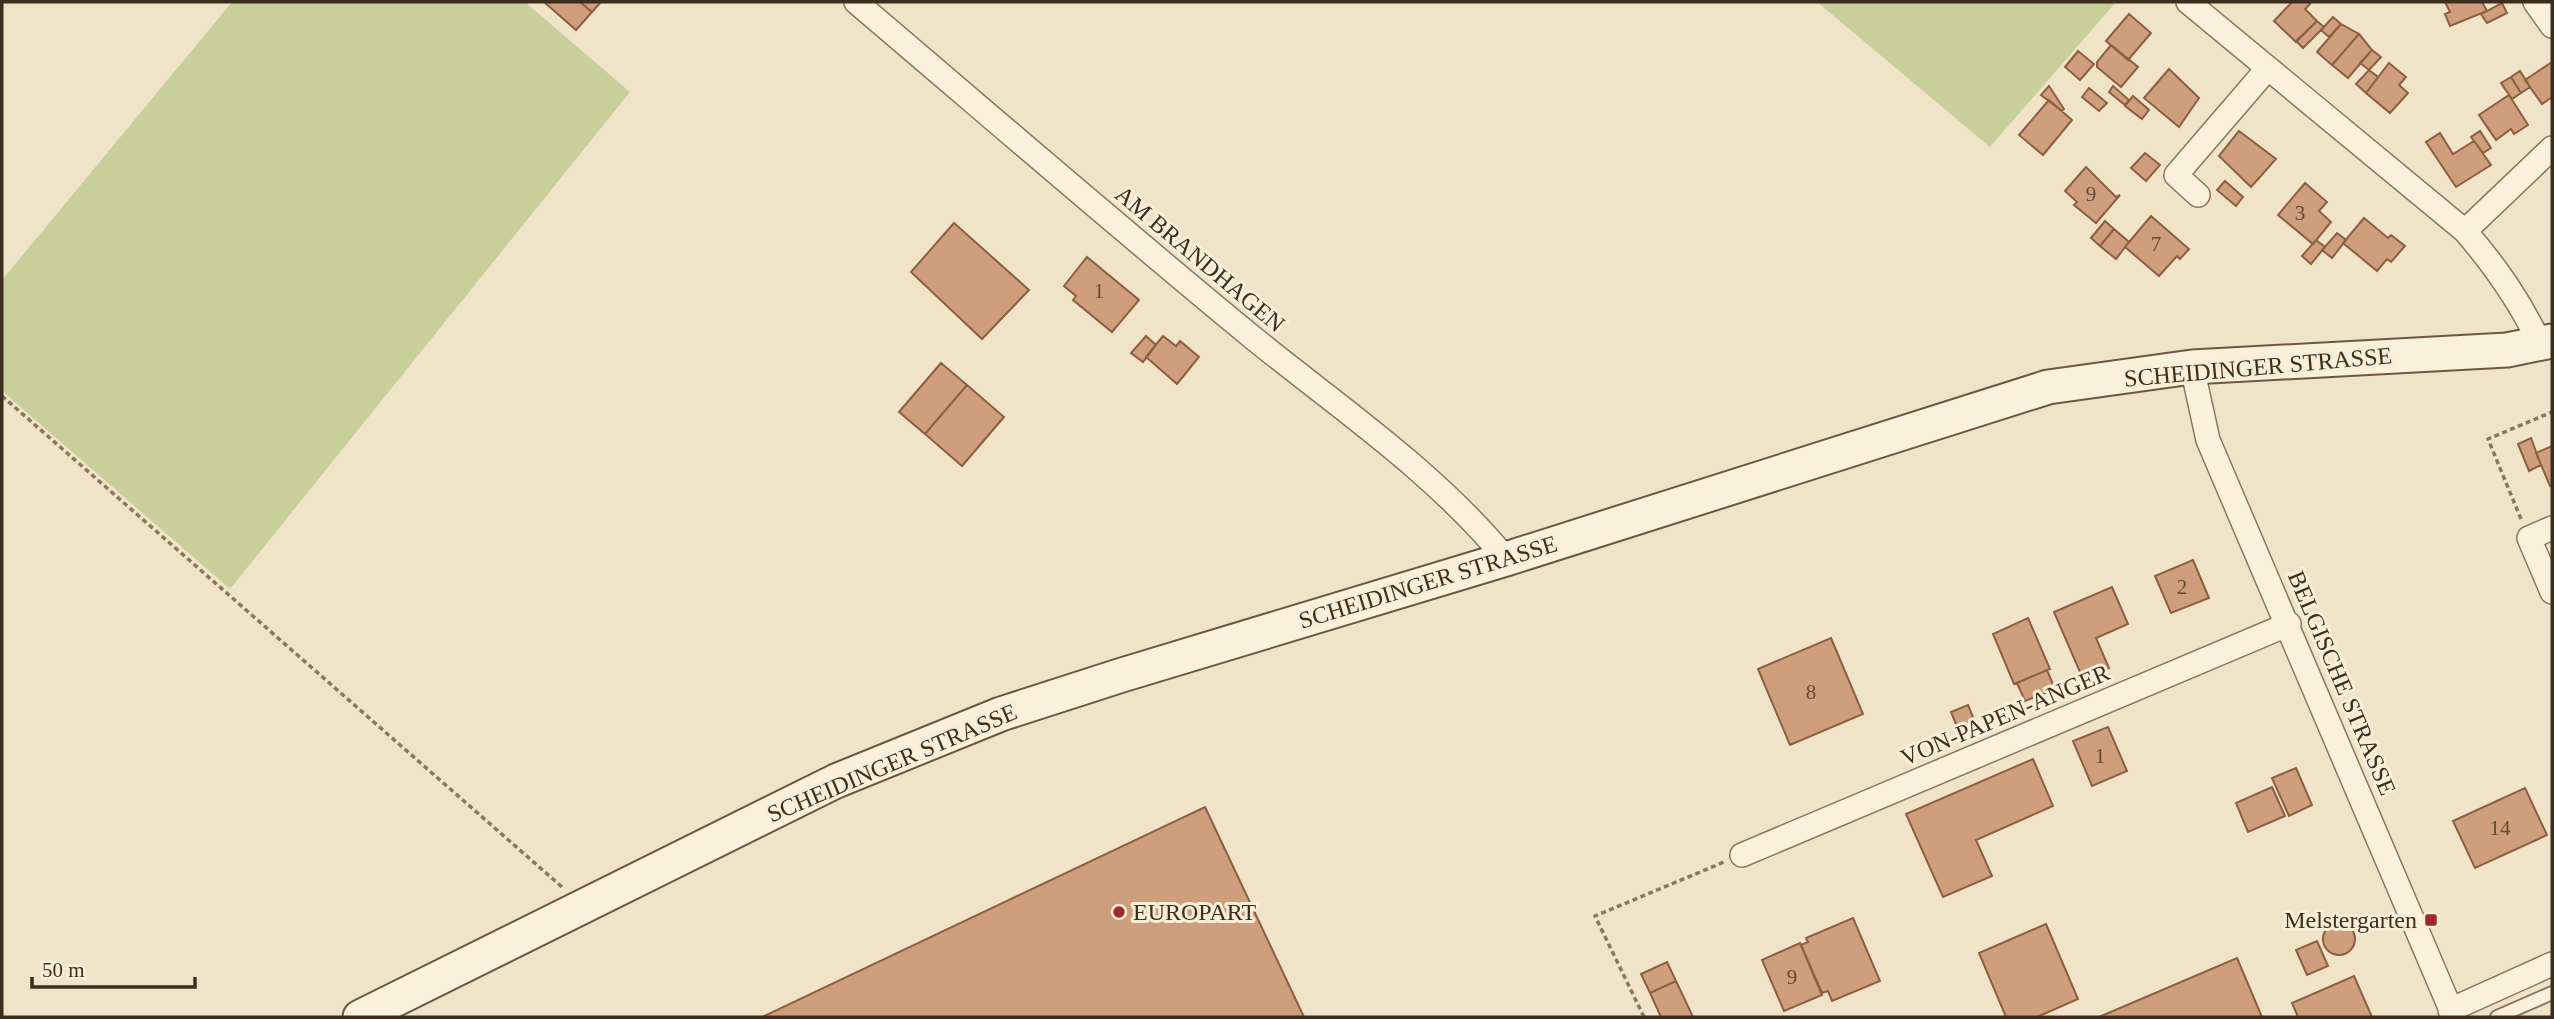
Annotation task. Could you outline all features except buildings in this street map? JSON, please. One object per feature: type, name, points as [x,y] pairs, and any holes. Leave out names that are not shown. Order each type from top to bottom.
[{"type":"main road","name":"SCHEIDINGER STRASSE","points":[[360,1017],[836,781],[1001,714],[1506,559],[2048,387],[2192,367],[2507,349],[2546,342]]},
{"type":"street","name":"AM BRANDHAGEN","points":[[856,2],[1242,328],[1375,434],[1480,528],[1506,559]]},
{"type":"street","points":[[2188,2],[2465,231],[2506,281],[2546,342]]},
{"type":"street","points":[[2535,2],[2552,26]]},
{"type":"street","points":[[2198,195],[2176,175],[2268,68]]},
{"type":"street","points":[[2465,231],[2552,148]]},
{"type":"street","name":"BELGISCHE STRASSE","points":[[2192,367],[2208,440],[2289,624],[2452,1013]]},
{"type":"street","points":[[2552,527],[2529,537],[2552,592]]},
{"type":"street","name":"VON-PAPEN-ANGER","points":[[1742,855],[2289,624]]},
{"type":"street","points":[[2452,1013],[2552,964]]},
{"type":"lane","points":[[2497,1017],[2552,993]]},
{"type":"path","points":[[2,396],[584,907]]},
{"type":"path","points":[[2529,537],[2488,439],[2552,412]]},
{"type":"path","points":[[1644,1017],[1595,916],[1742,855]]},
{"type":"green space","points":[[232,2],[525,2],[630,92],[230,589],[2,391],[2,280]]},
{"type":"green space","points":[[1817,2],[2116,2],[1990,147]]},
{"type":"place","name":"EUROPART","points":[[1119,912]]},
{"type":"place","name":"Melstergarten","points":[[2431,920]]}]
